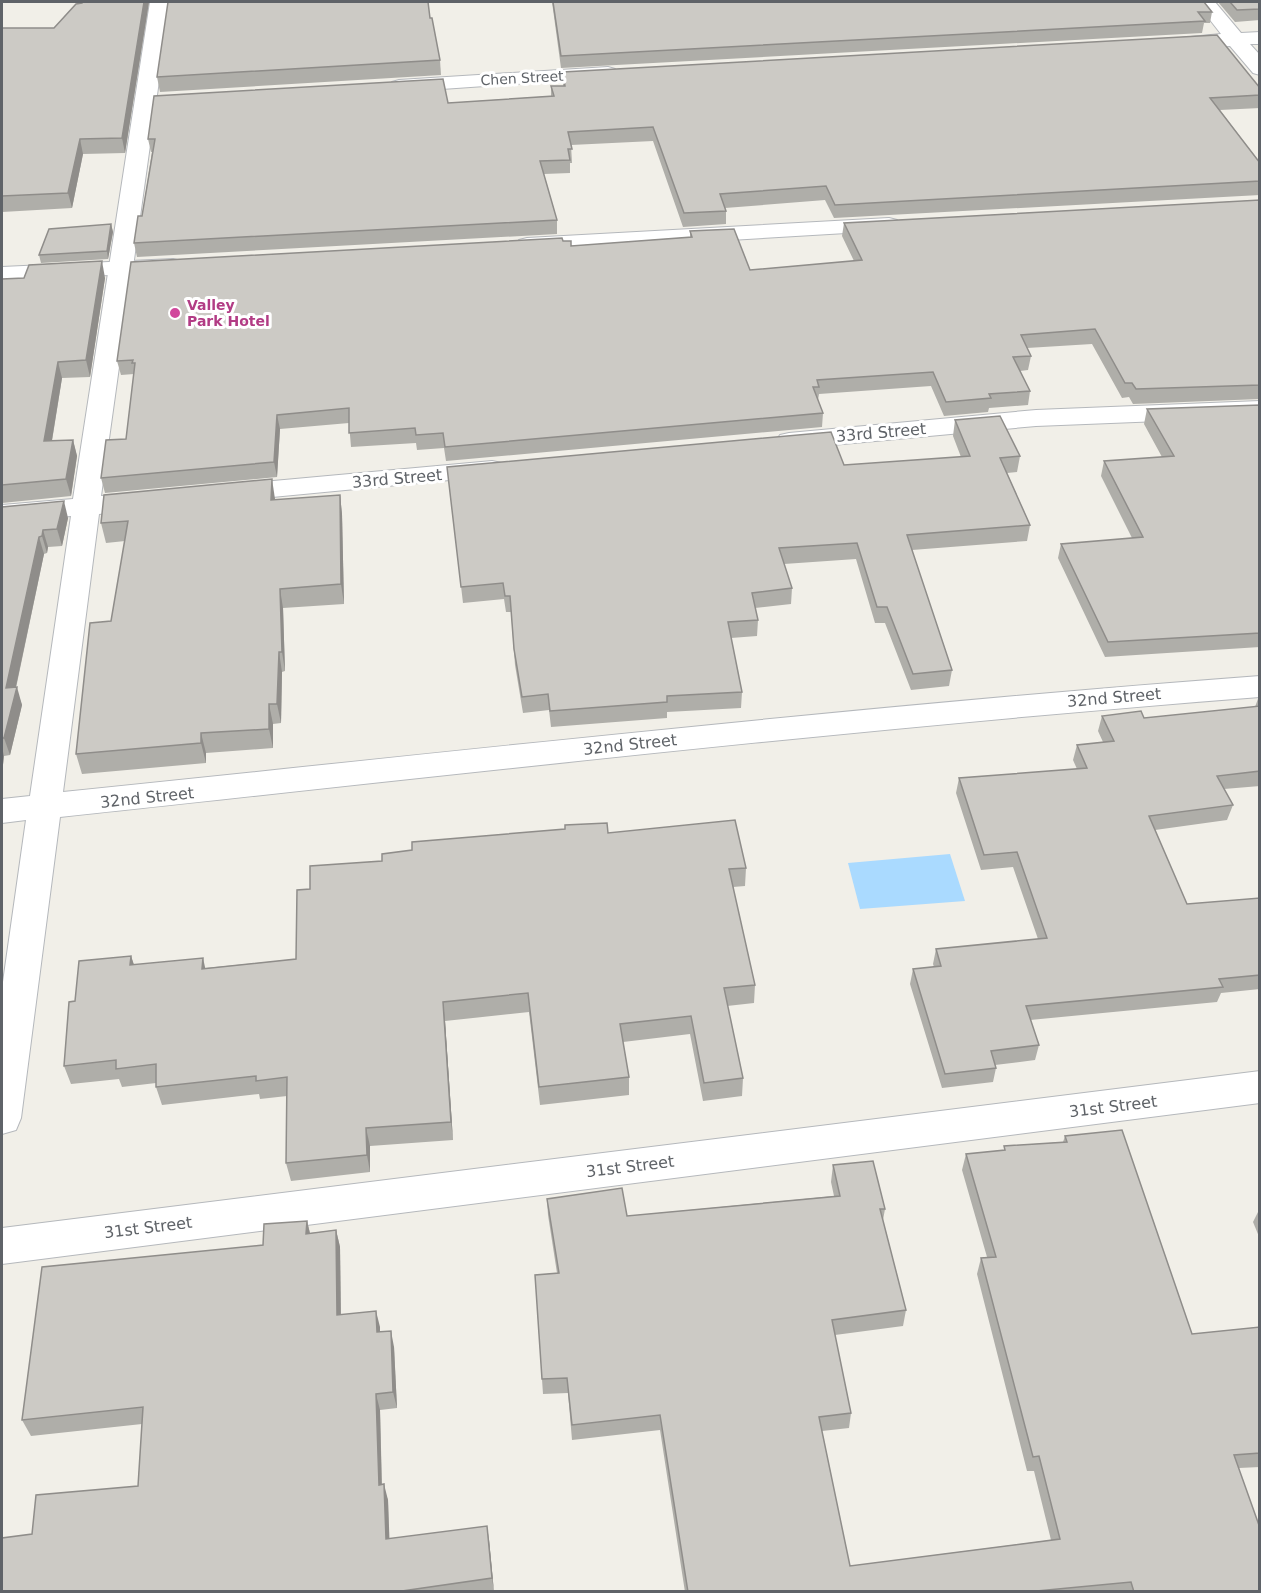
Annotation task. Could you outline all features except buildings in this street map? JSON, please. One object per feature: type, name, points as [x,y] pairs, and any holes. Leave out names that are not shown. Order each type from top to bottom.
[{"type":"street","points":[[2,1118],[121,268],[157,100],[160,2]]},
{"type":"street","points":[[1205,2],[1260,69]]},
{"type":"street","points":[[1155,44],[1260,38]]},
{"type":"street","name":"Chen Street","points":[[381,87],[629,72]]},
{"type":"street","points":[[501,247],[916,224]]},
{"type":"street","points":[[2,274],[192,264]]},
{"type":"street","name":"33rd Street","points":[[763,444],[1036,418],[1260,409]]},
{"type":"street","name":"33rd Street","points":[[204,496],[513,467]]},
{"type":"street","points":[[2,513],[169,499]]},
{"type":"street","name":"32nd Street","points":[[2,812],[539,753],[1091,699],[1260,686]]},
{"type":"street","name":"31st Street","points":[[2,1246],[1260,1087]]},
{"type":"water","points":[[950,854],[965,901],[860,909],[848,863]]},
{"type":"place","name":"Valley Park Hotel","points":[[175,313]]}]
